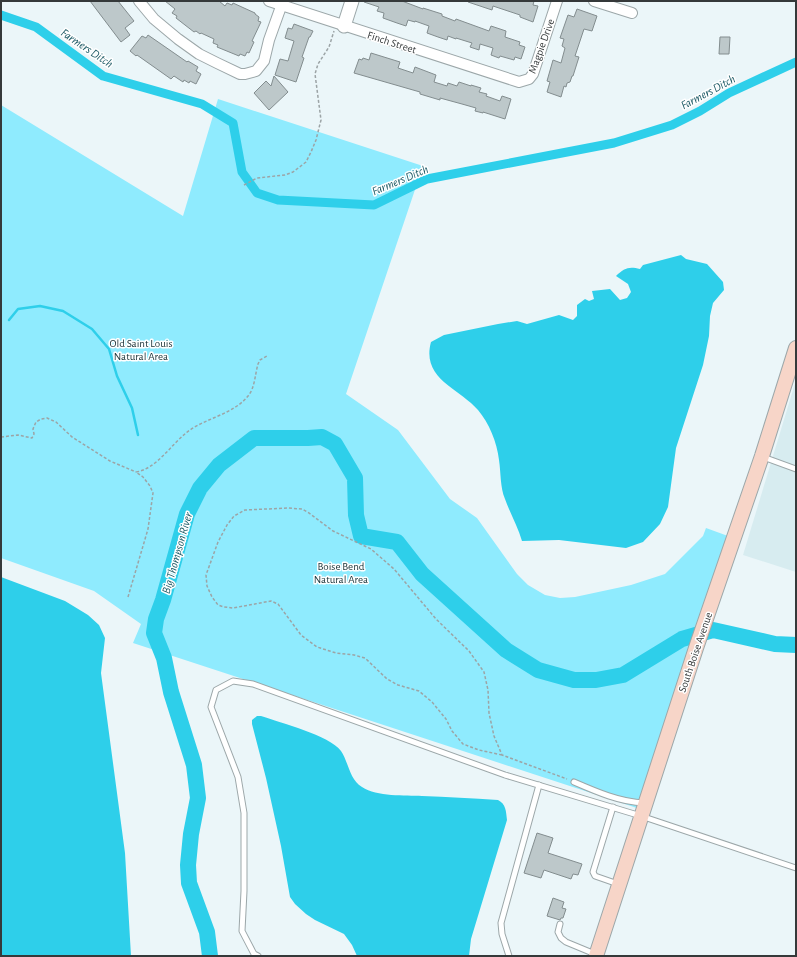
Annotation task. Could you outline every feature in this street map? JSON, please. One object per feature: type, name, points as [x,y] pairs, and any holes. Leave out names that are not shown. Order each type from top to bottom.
[{"type":"main road","name":"South Boise Avenue","points":[[596,955],[696,648],[762,456],[796,348]]},
{"type":"street","points":[[140,1],[154,19],[183,43],[199,54],[240,74],[256,71],[264,61],[269,40],[282,3]]},
{"type":"street","name":"Finch Street","points":[[269,1],[282,3],[340,24],[516,82]]},
{"type":"street","points":[[340,24],[352,1]]},
{"type":"street","name":"Magpie Drive","points":[[516,82],[529,79],[533,74],[556,1]]},
{"type":"street","points":[[594,1],[632,13]]},
{"type":"lane","points":[[762,456],[796,468]]},
{"type":"lane","points":[[258,956],[254,954],[242,931],[244,891],[244,813],[238,777],[211,707],[216,690],[234,681],[253,684],[539,786],[614,808],[644,810]]},
{"type":"lane","points":[[574,782],[595,791],[629,802],[644,810],[796,868]]},
{"type":"lane","points":[[509,956],[502,934],[501,923],[539,786]]},
{"type":"lane","points":[[614,808],[593,872],[595,876],[619,884]]},
{"type":"lane","points":[[560,924],[558,932],[561,938],[566,942],[596,955]]},
{"type":"path","points":[[244,184],[257,178],[285,175],[293,172],[306,162],[312,152],[321,120],[316,74],[318,64],[329,47],[340,24]]},
{"type":"path","points":[[136,472],[144,471],[186,433],[200,423],[226,412],[250,395],[258,364],[260,360],[267,356]]},
{"type":"path","points":[[1,437],[18,434],[32,438],[34,434],[33,429],[36,422],[47,418],[56,422],[72,437],[110,462],[136,472],[150,486],[152,493],[148,530],[128,597]]},
{"type":"path","points":[[502,754],[494,736],[490,721],[488,690],[484,672],[469,651],[436,619],[394,568],[371,549],[333,531],[310,513],[302,509],[288,508],[245,510],[234,516],[227,525],[218,542],[206,574],[207,586],[218,605],[234,608],[271,601],[278,604],[301,636],[317,647],[336,653],[364,658],[387,679],[398,685],[419,691],[432,702],[463,744],[479,750],[502,754],[574,782]]},
{"type":"shaded area","points":[[681,255],[686,259],[707,264],[723,282],[724,290],[713,303],[710,316],[709,336],[703,365],[676,448],[668,507],[660,524],[643,542],[626,548],[559,540],[522,541],[503,494],[498,453],[492,433],[478,410],[436,374],[431,365],[429,355],[431,342],[444,335],[517,321],[527,324],[559,315],[573,320],[577,316],[577,305],[585,299],[589,301],[594,299],[592,291],[610,289],[620,300],[627,298],[631,292],[628,284],[616,276],[624,269],[640,269],[643,265]]},
{"type":"shaded area","points":[[796,380],[796,572],[743,555]]},
{"type":"shaded area","points":[[1,577],[65,601],[88,615],[99,625],[105,638],[101,673],[125,853],[131,956],[1,956]]},
{"type":"shaded area","points":[[257,716],[304,730],[335,745],[344,756],[354,780],[368,790],[391,795],[498,800],[503,804],[507,820],[471,939],[469,956],[357,956],[352,945],[344,934],[315,920],[295,904],[290,897],[281,846],[252,724],[252,720]]},
{"type":"green space","points":[[218,99],[423,166],[346,394],[398,430],[450,499],[477,518],[517,574],[528,585],[545,595],[560,598],[575,597],[631,585],[665,574],[703,536],[706,528],[728,536],[637,808],[133,643],[141,624],[94,591],[1,558],[1,105],[183,216]]},
{"type":"building","points":[[90,1],[118,1],[134,21],[125,28],[130,35],[121,42]]},
{"type":"building","points":[[165,1],[219,1],[225,6],[227,3],[232,5],[233,3],[255,13],[259,17],[258,21],[261,22],[252,41],[254,42],[249,53],[247,52],[245,56],[240,54],[239,56],[217,47],[218,45],[213,43],[214,39],[196,31],[194,32],[176,18],[177,16],[172,13],[175,9]]},
{"type":"building","points":[[364,1],[402,1],[442,14],[442,16],[455,21],[456,19],[489,31],[491,26],[506,31],[505,37],[520,42],[519,45],[525,47],[521,59],[515,57],[514,60],[500,56],[499,58],[491,55],[493,48],[480,44],[479,50],[470,47],[472,43],[448,36],[447,40],[438,37],[427,33],[429,26],[415,21],[408,20],[406,26],[383,18],[384,13],[377,11],[379,7]]},
{"type":"building","points":[[534,1],[533,5],[538,6],[533,22],[520,17],[520,15],[493,6],[492,10],[468,2]]},
{"type":"building","points":[[577,9],[597,16],[592,31],[584,29],[575,56],[579,57],[573,76],[570,82],[567,83],[566,87],[564,86],[561,97],[547,92],[550,82],[547,81],[553,60],[561,63],[565,48],[562,46],[564,39],[560,38],[568,15],[574,17]]},
{"type":"building","points":[[294,24],[313,31],[309,37],[302,57],[304,58],[296,82],[275,75],[280,59],[288,61],[294,41],[285,38],[288,28],[292,29]]},
{"type":"building","points":[[148,35],[187,62],[188,61],[198,67],[196,71],[201,74],[196,84],[190,81],[189,83],[184,80],[183,82],[174,76],[171,79],[130,51],[142,36],[146,38]]},
{"type":"building","points":[[720,37],[730,37],[729,54],[719,54]]},
{"type":"building","points":[[371,53],[400,62],[398,68],[413,73],[415,67],[436,75],[434,82],[447,86],[448,83],[457,86],[459,82],[481,88],[479,92],[487,94],[486,96],[500,101],[502,96],[511,99],[505,119],[475,111],[476,108],[440,98],[440,100],[420,94],[420,92],[354,73],[359,59],[362,60],[363,58],[369,60]]},
{"type":"building","points":[[274,76],[288,92],[269,110],[254,93],[266,81],[271,86]]},
{"type":"building","points":[[537,833],[553,838],[548,853],[582,864],[578,875],[573,874],[571,879],[544,870],[541,878],[524,873]]},
{"type":"building","points":[[553,898],[564,902],[562,908],[566,909],[563,918],[560,920],[547,916]]},
{"type":"waterway","name":"Farmers Ditch","points":[[1,15],[36,27],[103,76],[202,104],[233,123],[242,172],[257,193],[278,200],[374,205],[427,179],[614,143],[672,125],[700,111],[729,93],[796,62]]},
{"type":"waterway","points":[[9,320],[18,309],[40,306],[63,311],[92,329],[109,349],[117,376],[132,408],[138,435]]},
{"type":"waterway","name":"Big Thompson River","points":[[210,956],[207,932],[189,883],[188,865],[191,834],[198,798],[194,765],[171,692],[164,658],[154,633],[156,619],[163,600],[187,514],[200,488],[219,465],[254,438],[322,437],[335,444],[355,478],[356,515],[361,536],[397,542],[422,574],[506,650],[538,670],[574,680],[596,680],[623,675],[682,639],[713,630],[775,644],[796,645]]},
{"type":"park label","name":"Old Saint Louis Natural Area","points":[[141,349]]},
{"type":"park label","name":"Boise Bend Natural Area","points":[[341,572]]}]
